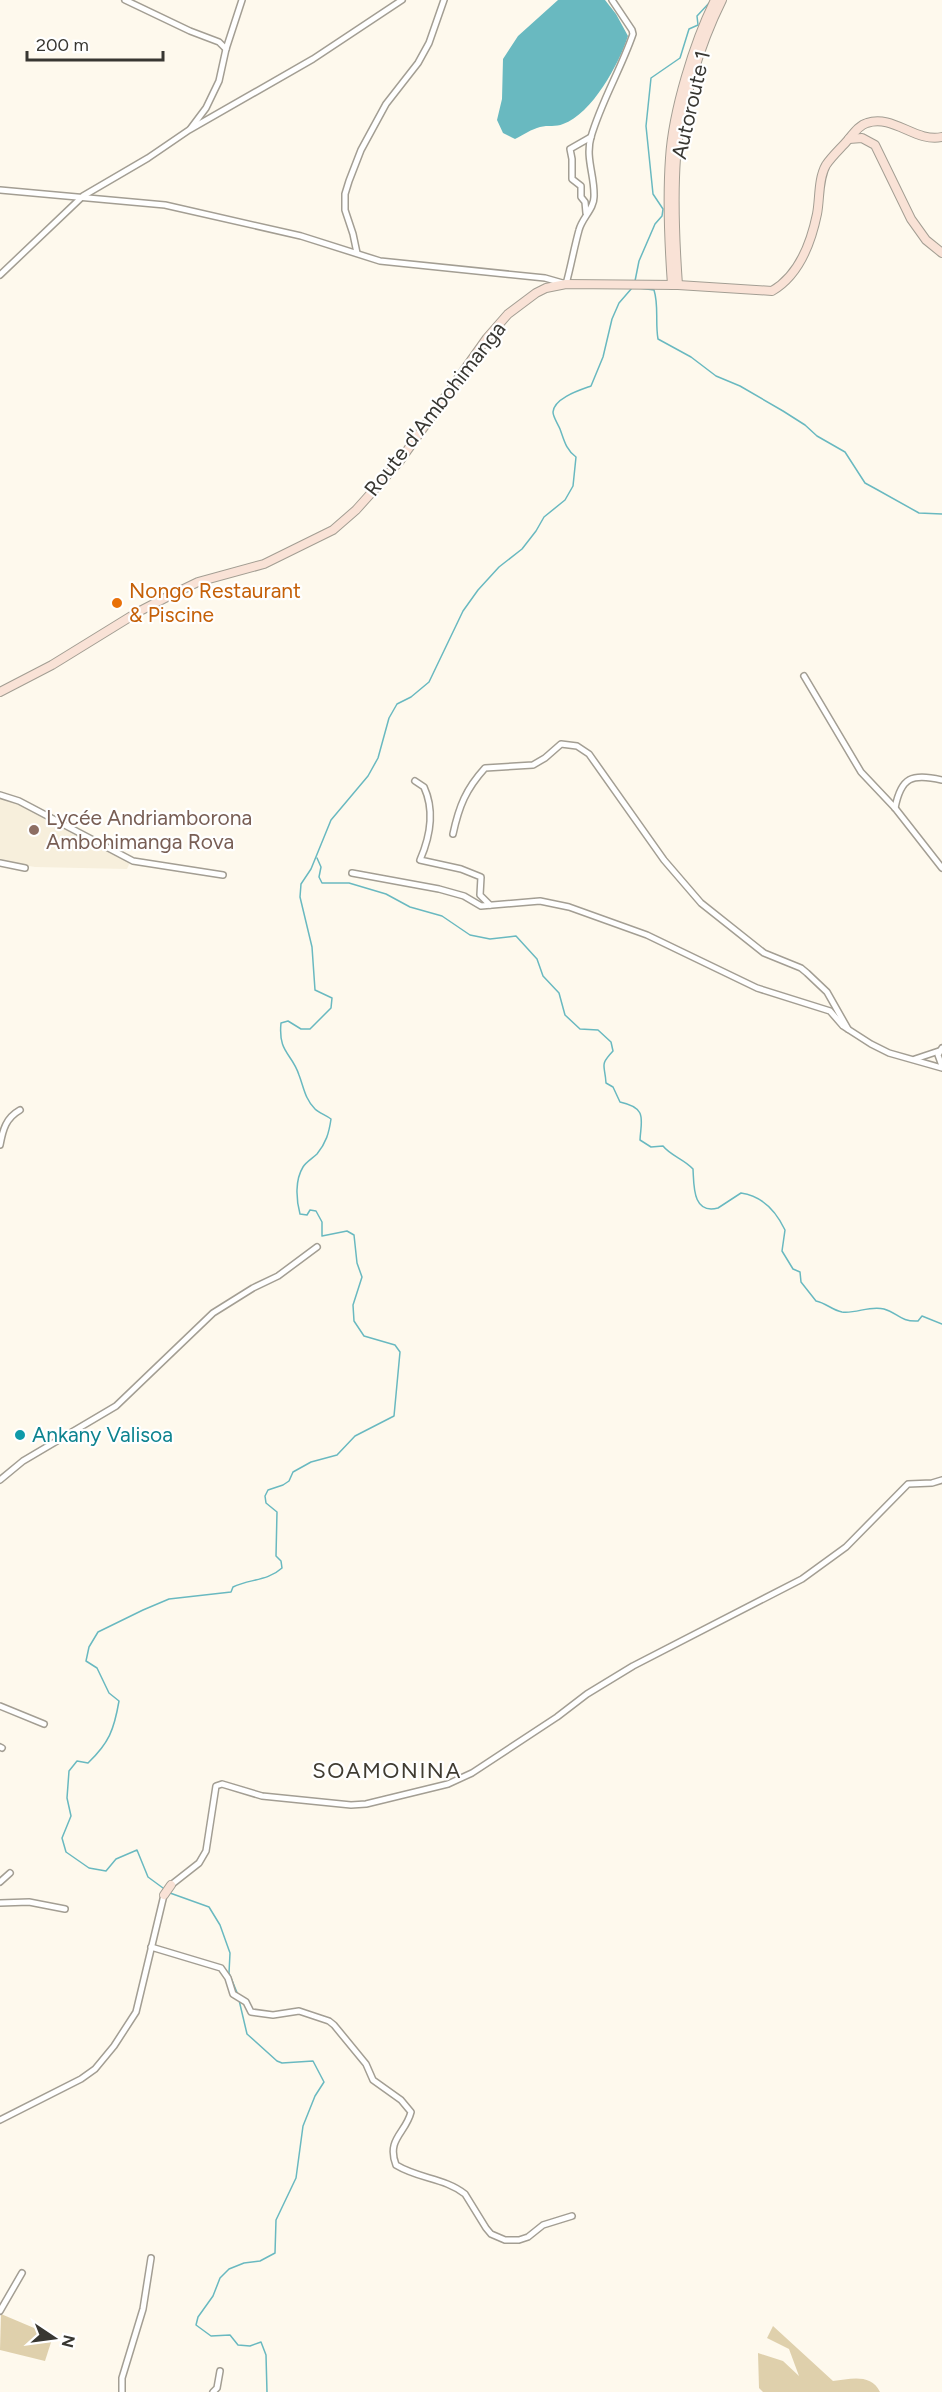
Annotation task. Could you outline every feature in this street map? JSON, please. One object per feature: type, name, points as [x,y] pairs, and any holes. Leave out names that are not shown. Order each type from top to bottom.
[{"type":"street","points":[[125,0],[219,42],[226,49]]},
{"type":"street","points":[[189,130],[206,108],[219,81],[226,49],[242,0]]},
{"type":"street","points":[[0,275],[83,196],[148,158],[189,130],[313,59],[402,0]]},
{"type":"street","points":[[357,253],[345,210],[349,182],[361,150],[386,104],[418,63],[429,43],[444,0]]},
{"type":"street","points":[[0,190],[165,205],[301,236],[401,264],[431,264],[557,280],[566,284],[579,228],[586,213],[593,206],[588,152],[591,137],[633,34],[612,0]]},
{"type":"street","name":"Autoroute 1","points":[[675,285],[668,230],[673,134],[690,66],[715,0]]},
{"type":"street","name":"Autoroute 1","points":[[675,285],[676,157],[696,68],[722,0]]},
{"type":"street","points":[[866,140],[862,135],[862,125],[871,122],[884,122],[918,136],[942,137]]},
{"type":"street","name":"Route d'Ambohimanga","points":[[0,692],[52,665],[138,612],[169,596],[198,582],[264,564],[333,530],[356,510],[399,462],[487,338],[508,314],[536,293],[546,288],[566,284],[675,285],[772,291],[783,284],[796,268],[807,246],[826,166],[862,125]]},
{"type":"street","points":[[586,213],[585,202],[581,197],[581,186],[572,179],[572,159],[569,153],[574,146],[591,137]]},
{"type":"street","points":[[849,139],[855,137],[875,145],[911,219],[926,240],[942,254]]},
{"type":"street","points":[[804,676],[861,772],[895,808],[942,868]]},
{"type":"street","points":[[453,834],[459,806],[465,794],[485,768],[533,765],[561,744],[577,746],[589,754],[664,860],[702,903],[764,952],[801,968],[807,973],[827,992],[849,1030]]},
{"type":"street","points":[[895,808],[902,784],[907,780],[923,776],[942,780]]},
{"type":"street","points":[[415,782],[424,787],[430,804],[429,840],[420,860],[461,869],[481,877],[480,895],[490,905]]},
{"type":"street","points":[[0,795],[19,801],[133,861],[223,875]]},
{"type":"street","points":[[0,862],[25,868]]},
{"type":"street","points":[[352,873],[439,889],[464,896],[482,906],[540,901],[569,908],[647,934],[757,988],[830,1011],[849,1030],[889,1053],[942,1067]]},
{"type":"street","points":[[914,1060],[940,1049]]},
{"type":"street","points":[[940,1049],[938,1055],[942,1067]]},
{"type":"street","points":[[0,1145],[7,1121],[11,1115],[20,1110]]},
{"type":"street","points":[[0,1480],[23,1461],[116,1406],[213,1313],[253,1288],[278,1276],[317,1246]]},
{"type":"street","points":[[0,2120],[81,2079],[95,2069],[106,2057],[136,2012],[164,1895],[171,1885],[199,1863],[206,1851],[216,1786],[222,1784],[262,1796],[304,1802],[357,1805],[448,1784],[472,1773],[633,1666],[812,1573],[846,1547],[908,1484],[932,1483],[942,1480]]},
{"type":"street","points":[[0,1706],[44,1725]]},
{"type":"street","points":[[0,1882],[10,1874]]},
{"type":"street","points":[[0,1903],[29,1902],[65,1909]]},
{"type":"street","points":[[151,1947],[221,1968],[228,1978],[233,1994],[246,2002],[251,2012],[273,2015],[299,2011],[329,2021],[334,2025],[366,2064],[373,2079],[401,2100],[411,2112],[410,2119],[395,2141],[393,2150],[396,2164],[424,2178],[443,2182],[460,2190],[491,2234],[505,2240],[519,2240],[528,2237],[543,2225],[572,2216]]},
{"type":"street","points":[[122,2392],[122,2378],[142,2309],[151,2258]]},
{"type":"street","points":[[0,2311],[22,2273]]},
{"type":"street","points":[[213,2392],[217,2388],[220,2371]]},
{"type":"shaded area","name":"Lycée Andriamborona Ambohimanga Rova","points":[[0,796],[16,802],[130,862],[127,869],[35,867],[0,861]]},
{"type":"shaded area","points":[[1,2314],[53,2336],[45,2361],[0,2350]]},
{"type":"shaded area","points":[[773,2326],[833,2381],[866,2380],[876,2386],[880,2392],[763,2392],[759,2388],[758,2353],[783,2361],[799,2376],[789,2349],[767,2338]]},
{"type":"water","points":[[558,0],[605,0],[628,36],[611,74],[584,110],[563,124],[543,126],[515,139],[503,133],[497,120],[502,99],[503,59],[518,36]]},
{"type":"waterway","points":[[635,281],[639,261],[655,224],[662,216],[663,209],[653,194],[646,126],[651,78],[680,58],[689,29],[698,25],[697,16],[711,1]]},
{"type":"waterway","points":[[163,1888],[148,1877],[137,1850],[116,1859],[106,1871],[89,1868],[66,1852],[62,1838],[71,1816],[67,1798],[69,1771],[77,1761],[88,1763],[101,1749],[113,1728],[119,1701],[109,1693],[97,1668],[86,1661],[89,1647],[98,1632],[169,1599],[231,1592],[233,1587],[265,1578],[277,1572],[282,1568],[281,1561],[276,1556],[277,1512],[266,1503],[265,1496],[268,1490],[283,1485],[289,1481],[293,1472],[311,1462],[337,1455],[355,1436],[394,1416],[400,1352],[395,1345],[364,1336],[354,1321],[353,1305],[362,1277],[357,1263],[354,1235],[347,1231],[322,1236],[322,1222],[316,1211],[310,1210],[307,1215],[300,1214],[297,1196],[300,1172],[323,1146],[331,1119],[315,1109],[307,1097],[296,1068],[284,1047],[281,1023],[288,1021],[301,1029],[310,1029],[331,1008],[332,998],[315,990],[312,947],[300,897],[301,884],[311,869],[331,820],[368,776],[378,758],[389,718],[397,704],[411,697],[429,682],[463,611],[478,590],[499,567],[522,549],[544,517],[565,500],[573,486],[576,457],[566,445],[554,416],[554,407],[568,395],[591,386],[603,357],[612,319],[619,303],[632,288]]},
{"type":"waterway","points":[[639,288],[654,290],[658,339],[691,357],[716,376],[740,386],[783,411],[817,436],[845,452],[865,483],[919,513],[942,514]]},
{"type":"waterway","points":[[317,858],[321,867],[319,877],[322,883],[349,883],[386,894],[410,907],[442,916],[470,935],[490,939],[516,936],[537,959],[543,976],[559,993],[565,1015],[580,1029],[598,1030],[611,1042],[613,1051],[604,1066],[606,1083],[613,1087],[620,1102],[639,1111],[641,1116],[640,1140],[651,1147],[663,1146],[693,1169],[694,1190],[703,1207],[718,1208],[741,1193],[755,1197],[768,1206],[785,1230],[782,1251],[793,1269],[800,1272],[801,1282],[816,1301],[842,1312],[879,1308],[903,1319],[918,1321],[922,1316],[942,1324]]},
{"type":"waterway","points":[[170,1893],[209,1907],[220,1925],[230,1953],[229,1973],[238,1995]]},
{"type":"waterway","points":[[239,2000],[247,2034],[277,2061],[282,2063],[313,2061],[324,2082],[315,2096],[303,2126],[296,2178],[276,2220],[275,2253],[260,2261],[244,2263],[229,2269],[220,2278],[213,2296],[198,2317],[196,2325],[211,2336],[230,2335],[238,2345],[250,2346],[261,2342],[266,2355],[267,2392]]},
{"type":"place","name":"Nongo Restaurant & Piscine","points":[[117,603]]},
{"type":"place","name":"Lycée Andriamborona Ambohimanga Rova","points":[[34,830]]},
{"type":"place","name":"Ankany Valisoa","points":[[20,1435]]},
{"type":"district","name":"SOAMONINA","points":[[387,1770]]}]
